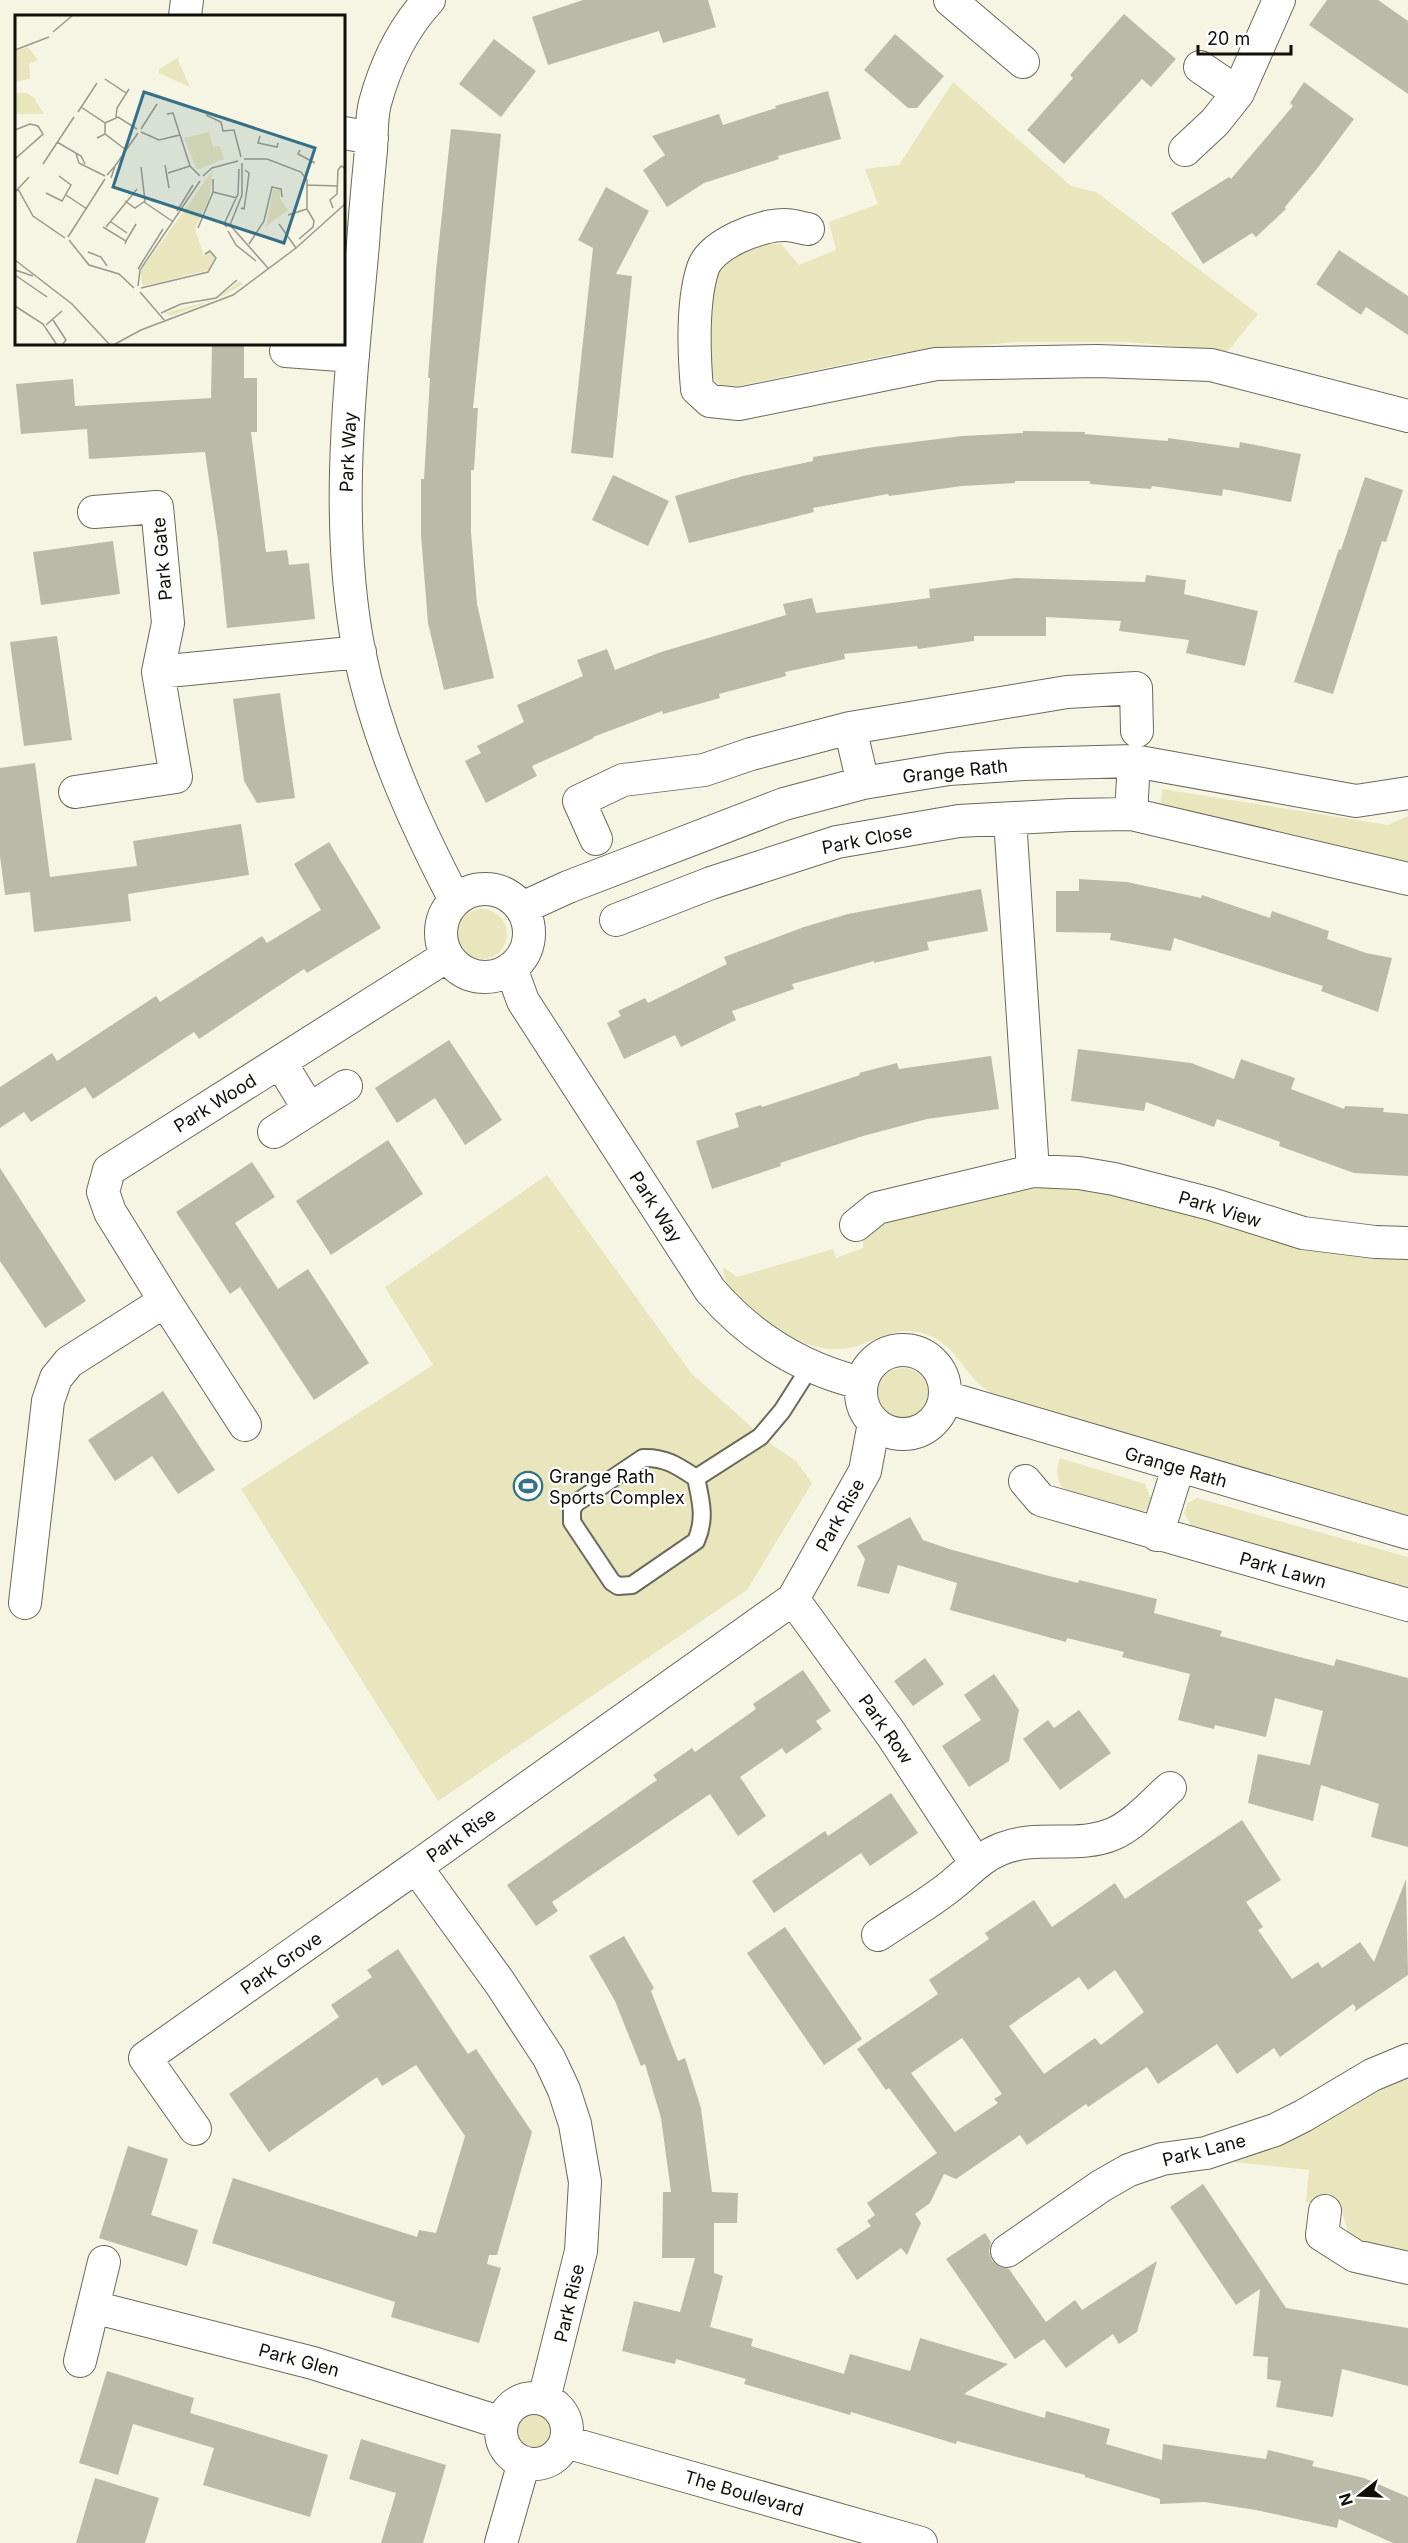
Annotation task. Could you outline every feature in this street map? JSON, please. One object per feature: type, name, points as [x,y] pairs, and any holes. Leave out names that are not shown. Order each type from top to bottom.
[{"type":"street","points":[[185,15],[187,0]]},
{"type":"street","name":"Park Way","points":[[429,0],[404,33],[375,105],[358,136],[353,356],[345,499],[349,587],[360,652],[392,764],[425,841],[455,900]]},
{"type":"street","points":[[950,0],[1023,62]]},
{"type":"street","points":[[1185,150],[1215,122],[1238,93],[1279,0]]},
{"type":"street","points":[[1200,67],[1238,93]]},
{"type":"street","points":[[808,229],[785,225],[751,232],[721,246],[703,267],[697,303],[694,352],[697,389],[710,401],[739,404],[936,364],[1097,361],[1211,365],[1408,416]]},
{"type":"street","points":[[286,351],[353,356]]},
{"type":"street","name":"Park Gate","points":[[75,792],[176,777],[158,672],[168,623],[157,507],[94,512]]},
{"type":"street","points":[[158,672],[360,652]]},
{"type":"street","points":[[596,839],[579,801],[623,780],[704,770],[751,754],[850,728],[1067,692],[1136,688],[1131,814]]},
{"type":"street","points":[[850,728],[863,783]]},
{"type":"street","name":"Grange Rath","points":[[522,908],[568,887],[784,804],[863,783],[960,768],[1024,764],[1135,746],[1356,801],[1408,794]]},
{"type":"street","name":"Park Close","points":[[616,920],[711,883],[837,842],[959,821],[1070,815],[1131,814],[1408,879]]},
{"type":"street","points":[[1010,819],[1034,1171]]},
{"type":"street","points":[[486,889],[506,894],[522,908],[529,934],[527,947],[521,959],[498,975],[484,977],[470,974],[457,967],[447,956],[441,931],[443,918],[455,900],[471,891],[486,889]]},
{"type":"street","name":"Park Wood","points":[[245,1425],[110,1212],[103,1192],[109,1170],[447,956]]},
{"type":"street","name":"Park Way","points":[[511,968],[523,1001],[710,1290],[731,1314],[754,1334],[810,1367],[861,1383]]},
{"type":"street","points":[[280,1062],[309,1109]]},
{"type":"street","points":[[274,1132],[346,1086]]},
{"type":"street","name":"Park View","points":[[856,1225],[877,1208],[1034,1171],[1079,1173],[1114,1179],[1211,1204],[1303,1233],[1363,1241],[1408,1243]]},
{"type":"street","points":[[25,1603],[48,1401],[56,1378],[69,1362],[165,1301]]},
{"type":"street","points":[[902,1350],[916,1352],[929,1359],[939,1369],[944,1383],[945,1397],[941,1410],[923,1429],[911,1434],[897,1434],[874,1423],[865,1412],[861,1398],[861,1383],[867,1370],[876,1359],[888,1352],[902,1350]]},
{"type":"street","name":"Grange Rath","points":[[945,1397],[1178,1468],[1408,1533]]},
{"type":"street","name":"Park Rise","points":[[544,2399],[581,2251],[585,2182],[575,2124],[564,2090],[549,2058],[500,1983],[416,1867],[793,1599],[865,1471],[874,1423]]},
{"type":"street","points":[[1157,1535],[1178,1468]]},
{"type":"street","name":"Park Lawn","points":[[1025,1481],[1041,1500],[1408,1605]]},
{"type":"street","name":"Park Row","points":[[793,1599],[891,1734],[975,1862]]},
{"type":"street","points":[[878,1935],[953,1884],[975,1862],[1016,1843],[1096,1839],[1112,1834],[1123,1829],[1170,1788]]},
{"type":"street","name":"Park Grove","points":[[195,2129],[145,2058],[416,1867]]},
{"type":"street","name":"Park Lane","points":[[1007,2251],[1129,2169],[1165,2159],[1206,2153],[1275,2130],[1372,2075],[1408,2060]]},
{"type":"street","points":[[1325,2211],[1322,2235],[1355,2256],[1408,2268]]},
{"type":"street","points":[[80,2361],[104,2262]]},
{"type":"street","name":"Park Glen","points":[[93,2307],[313,2363],[502,2422]]},
{"type":"street","points":[[531,2398],[544,2399],[556,2406],[564,2416],[567,2428],[566,2442],[552,2459],[541,2464],[524,2462],[516,2459],[506,2450],[501,2437],[502,2422],[508,2410],[518,2402],[531,2398]]},
{"type":"street","name":"The Boulevard","points":[[566,2442],[855,2534],[921,2543]]},
{"type":"street","points":[[501,2543],[524,2462]]},
{"type":"lane","points":[[696,1478],[760,1437],[782,1411],[810,1367]]},
{"type":"lane","points":[[643,1458],[672,1462],[696,1478],[703,1514],[701,1529],[696,1541],[632,1585],[618,1586],[612,1582],[572,1522],[572,1509],[576,1503],[643,1458]]},
{"type":"shaded area","points":[[953,82],[1071,186],[1096,192],[1258,314],[1228,351],[1128,342],[1015,342],[894,354],[738,386],[720,385],[709,371],[707,349],[712,301],[722,265],[734,254],[749,247],[781,244],[799,265],[836,250],[829,222],[878,204],[865,169],[899,165]]},
{"type":"shaded area","points":[[1162,789],[1388,825],[1408,816],[1408,870],[1161,805]]},
{"type":"shaded area","points":[[482,909],[496,913],[503,920],[507,934],[503,948],[496,955],[482,959],[468,955],[461,948],[457,934],[461,920],[468,913]]},
{"type":"shaded area","name":"Grange Rath Sports Complex","points":[[547,1175],[691,1373],[767,1441],[796,1461],[812,1483],[747,1590],[438,1801],[241,1489],[433,1365],[385,1287]]},
{"type":"shaded area","points":[[1042,1188],[1086,1188],[1408,1258],[1408,1518],[996,1397],[978,1383],[948,1348],[934,1337],[925,1334],[908,1331],[884,1335],[845,1349],[815,1346],[787,1334],[761,1317],[740,1299],[725,1279],[723,1267],[737,1277],[833,1249],[836,1258],[863,1248],[863,1238],[874,1223],[992,1194]]},
{"type":"shaded area","points":[[903,1368],[921,1375],[928,1393],[921,1411],[903,1418],[885,1411],[878,1393],[885,1375]]},
{"type":"shaded area","points":[[1060,1458],[1145,1484],[1152,1501],[1151,1507],[1140,1513],[1066,1492],[1058,1476]]},
{"type":"shaded area","points":[[1197,1498],[1408,1557],[1408,1589],[1193,1529],[1184,1513],[1188,1503]]},
{"type":"shaded area","points":[[1408,2076],[1408,2253],[1354,2241],[1348,2232],[1340,2204],[1306,2202],[1309,2170],[1234,2162],[1287,2140],[1332,2117],[1368,2094]]},
{"type":"shaded area","points":[[534,2413],[546,2418],[551,2430],[546,2442],[534,2447],[522,2442],[517,2430],[522,2418]]},
{"type":"building","points":[[583,0],[708,0],[716,27],[663,43],[659,31],[548,65],[532,17]]},
{"type":"building","points":[[1327,0],[1378,0],[1408,21],[1408,94],[1309,25]]},
{"type":"building","points":[[1124,14],[1176,59],[1151,87],[1142,79],[1064,164],[1027,130],[1073,78],[1070,75]]},
{"type":"building","points":[[895,34],[944,76],[917,108],[908,108],[864,70]]},
{"type":"building","points":[[494,39],[536,71],[501,117],[459,84]]},
{"type":"building","points":[[1304,82],[1354,119],[1285,207],[1286,209],[1256,237],[1252,233],[1203,264],[1171,213],[1229,177],[1231,179],[1293,106],[1290,103]]},
{"type":"building","points":[[828,91],[841,139],[778,156],[779,159],[704,183],[667,207],[643,170],[665,155],[652,136],[719,114],[723,125],[776,108],[775,106]]},
{"type":"building","points":[[451,129],[501,134],[473,408],[478,408],[474,470],[471,470],[471,532],[477,604],[494,678],[444,690],[428,623],[421,535],[421,479],[424,479],[430,378],[428,378],[436,271]]},
{"type":"building","points":[[606,187],[649,211],[616,274],[632,276],[613,458],[571,453],[593,248],[578,240]]},
{"type":"building","points":[[1339,250],[1408,296],[1408,335],[1366,307],[1361,315],[1316,284]]},
{"type":"building","points":[[212,345],[244,345],[244,378],[257,378],[257,432],[251,432],[266,552],[287,550],[289,565],[309,563],[315,619],[227,628],[218,540],[205,452],[89,459],[87,429],[21,434],[16,384],[73,379],[75,406],[211,398]]},
{"type":"building","points":[[1023,431],[1085,432],[1085,434],[1168,441],[1168,438],[1239,448],[1240,442],[1301,454],[1291,502],[1223,489],[1222,496],[1152,486],[1151,489],[1090,484],[1090,481],[1015,481],[1015,483],[962,486],[889,496],[888,494],[813,508],[814,512],[689,543],[675,496],[743,476],[813,461],[813,457],[962,436],[1023,433]]},
{"type":"building","points":[[613,475],[669,501],[648,546],[592,520]]},
{"type":"building","points":[[1365,477],[1403,490],[1386,542],[1382,541],[1333,694],[1294,682]]},
{"type":"building","points":[[113,541],[120,594],[41,605],[33,552]]},
{"type":"building","points":[[1146,575],[1186,580],[1184,594],[1258,611],[1245,666],[1186,653],[1189,640],[1119,631],[1121,621],[1046,617],[1046,636],[974,636],[974,641],[918,649],[917,646],[844,654],[845,659],[785,672],[786,676],[719,694],[720,698],[663,714],[662,711],[593,737],[532,766],[537,776],[486,803],[465,761],[481,753],[477,746],[524,722],[517,705],[583,676],[577,660],[607,649],[615,670],[661,652],[786,615],[783,604],[812,598],[816,613],[930,598],[929,589],[1016,578],[1145,582]]},
{"type":"building","points":[[57,636],[72,740],[24,746],[10,642]]},
{"type":"building","points":[[280,693],[295,798],[257,803],[244,781],[233,699]]},
{"type":"building","points":[[35,763],[50,877],[137,866],[133,841],[241,824],[249,875],[128,894],[131,921],[34,932],[30,892],[5,895],[0,856],[0,768]]},
{"type":"building","points":[[329,842],[381,928],[307,973],[304,969],[199,1039],[194,1032],[93,1099],[85,1087],[31,1122],[24,1112],[0,1128],[0,1087],[52,1053],[57,1061],[156,996],[160,1002],[262,936],[267,943],[321,910],[294,864]]},
{"type":"building","points":[[1079,879],[1127,882],[1201,898],[1202,895],[1270,918],[1272,911],[1329,931],[1327,939],[1366,953],[1392,958],[1378,1012],[1321,991],[1323,986],[1174,938],[1171,951],[1110,940],[1111,933],[1056,932],[1056,891],[1079,891]]},
{"type":"building","points":[[981,889],[988,931],[927,942],[929,950],[874,963],[874,961],[792,984],[794,989],[732,1011],[736,1020],[681,1047],[675,1035],[624,1059],[607,1023],[621,1016],[618,1011],[645,998],[648,1003],[727,964],[724,957],[804,927],[848,914]]},
{"type":"building","points":[[449,1040],[502,1120],[465,1145],[435,1098],[397,1123],[375,1088]]},
{"type":"building","points":[[1078,1049],[1191,1063],[1234,1079],[1241,1059],[1295,1078],[1291,1089],[1344,1109],[1345,1106],[1384,1108],[1383,1112],[1408,1114],[1408,1176],[1354,1173],[1279,1146],[1280,1142],[1217,1119],[1214,1127],[1146,1102],[1144,1111],[1071,1101]]},
{"type":"building","points":[[991,1056],[999,1109],[927,1119],[863,1136],[780,1163],[781,1166],[712,1189],[696,1141],[739,1127],[735,1113],[761,1105],[762,1107],[860,1075],[859,1073],[897,1063],[899,1069]]},
{"type":"building","points":[[388,1140],[423,1194],[331,1255],[296,1201]]},
{"type":"building","points":[[252,1162],[275,1197],[235,1223],[278,1289],[308,1269],[369,1363],[314,1400],[240,1287],[230,1294],[176,1212]]},
{"type":"building","points":[[0,1168],[86,1301],[45,1328],[0,1261]]},
{"type":"building","points":[[163,1391],[215,1470],[178,1494],[152,1456],[115,1481],[88,1440]]},
{"type":"building","points":[[910,1517],[923,1540],[949,1549],[1078,1583],[1079,1580],[1157,1599],[1154,1613],[1222,1631],[1220,1636],[1334,1666],[1336,1659],[1408,1678],[1408,1847],[1371,1837],[1379,1804],[1321,1785],[1313,1821],[1248,1803],[1258,1754],[1310,1765],[1323,1711],[1275,1698],[1266,1737],[1215,1725],[1214,1729],[1178,1720],[1190,1674],[1122,1657],[1124,1652],[1067,1638],[1066,1642],[950,1610],[957,1583],[898,1565],[889,1594],[857,1586],[865,1559],[857,1546]]},
{"type":"building","points":[[925,1658],[944,1684],[913,1706],[894,1681]]},
{"type":"building","points":[[803,1670],[831,1711],[816,1721],[822,1729],[786,1754],[782,1748],[740,1777],[766,1816],[738,1836],[710,1794],[552,1902],[558,1911],[536,1926],[507,1885],[657,1780],[653,1775],[692,1748],[695,1752],[756,1709],[753,1704]]},
{"type":"building","points":[[994,1674],[1019,1710],[1009,1761],[969,1787],[942,1746],[981,1720],[964,1695]]},
{"type":"building","points":[[1079,1710],[1111,1753],[1060,1790],[1023,1739],[1048,1720],[1054,1728]]},
{"type":"building","points":[[891,1793],[918,1833],[870,1866],[861,1853],[774,1913],[752,1881],[825,1831],[828,1836]]},
{"type":"building","points":[[1242,1820],[1281,1880],[1246,1902],[1263,1927],[1258,1930],[1292,1979],[1318,1962],[1322,1968],[1360,1942],[1374,1962],[1406,1879],[1408,1975],[1354,2012],[1356,2008],[1353,2004],[1280,2057],[1274,2048],[1237,2074],[1217,2044],[1158,2084],[1147,2067],[1088,2107],[1086,2104],[1027,2145],[1020,2135],[956,2179],[944,2174],[930,2203],[915,2214],[921,2223],[907,2255],[901,2248],[857,2280],[836,2249],[871,2226],[867,2221],[875,2215],[867,2203],[937,2153],[889,2088],[886,2090],[857,2049],[938,1994],[929,1980],[989,1939],[985,1933],[1034,1900],[1052,1927],[1115,1883],[1125,1899]],"holes":[[[1115,1970],[1144,2012],[1101,2045],[1095,2038],[1044,2074],[1009,2026],[1079,1977],[1088,1990]],[[962,2038],[1002,2094],[994,2099],[998,2103],[955,2132],[911,2073]]]},
{"type":"building","points":[[785,1927],[862,2039],[824,2065],[747,1953]]},
{"type":"building","points":[[624,1936],[654,1988],[651,1991],[678,2061],[685,2058],[701,2108],[712,2192],[738,2193],[737,2223],[714,2223],[714,2273],[723,2276],[710,2327],[753,2339],[751,2346],[844,2374],[850,2354],[910,2371],[920,2338],[1008,2364],[964,2394],[1045,2418],[1046,2411],[1110,2429],[1106,2444],[1162,2460],[1163,2444],[1266,2459],[1268,2450],[1314,2461],[1312,2466],[1364,2478],[1408,2497],[1408,2543],[1393,2543],[1339,2519],[1337,2528],[1256,2510],[1204,2502],[1160,2504],[1160,2499],[1085,2477],[1085,2475],[957,2441],[956,2444],[851,2412],[850,2415],[744,2384],[746,2379],[676,2359],[675,2364],[622,2351],[634,2301],[680,2312],[695,2258],[662,2258],[663,2192],[671,2192],[661,2118],[645,2064],[641,2066],[615,2001],[589,1956]]},
{"type":"building","points":[[398,1949],[468,2054],[476,2049],[532,2132],[497,2255],[489,2255],[487,2264],[501,2268],[479,2343],[391,2317],[395,2302],[212,2243],[233,2178],[417,2237],[419,2230],[436,2233],[465,2136],[416,2065],[382,2086],[377,2077],[269,2152],[229,2094],[339,2017],[331,2005],[372,1977],[367,1970]]},
{"type":"building","points":[[128,2146],[168,2159],[151,2215],[198,2230],[187,2266],[99,2238]]},
{"type":"building","points":[[1203,2184],[1286,2308],[1408,2328],[1408,2386],[1342,2369],[1333,2417],[1276,2407],[1281,2381],[1267,2379],[1268,2357],[1253,2356],[1260,2289],[1236,2305],[1170,2207]]},
{"type":"building","points":[[985,2233],[991,2242],[989,2252],[992,2261],[1000,2267],[1009,2269],[1046,2322],[1075,2300],[1082,2310],[1157,2261],[1137,2332],[1119,2344],[1113,2334],[1066,2368],[1044,2339],[1015,2359],[946,2259]]},
{"type":"building","points":[[107,2371],[194,2398],[190,2413],[328,2455],[310,2517],[203,2485],[214,2448],[133,2424],[118,2475],[79,2463]]},
{"type":"building","points":[[361,2439],[446,2465],[423,2543],[381,2543],[396,2493],[349,2479]]},
{"type":"building","points":[[95,2478],[159,2498],[145,2543],[76,2543]]},
{"type":"place","name":"Grange Rath Sports Complex","points":[[528,1486]]}]
